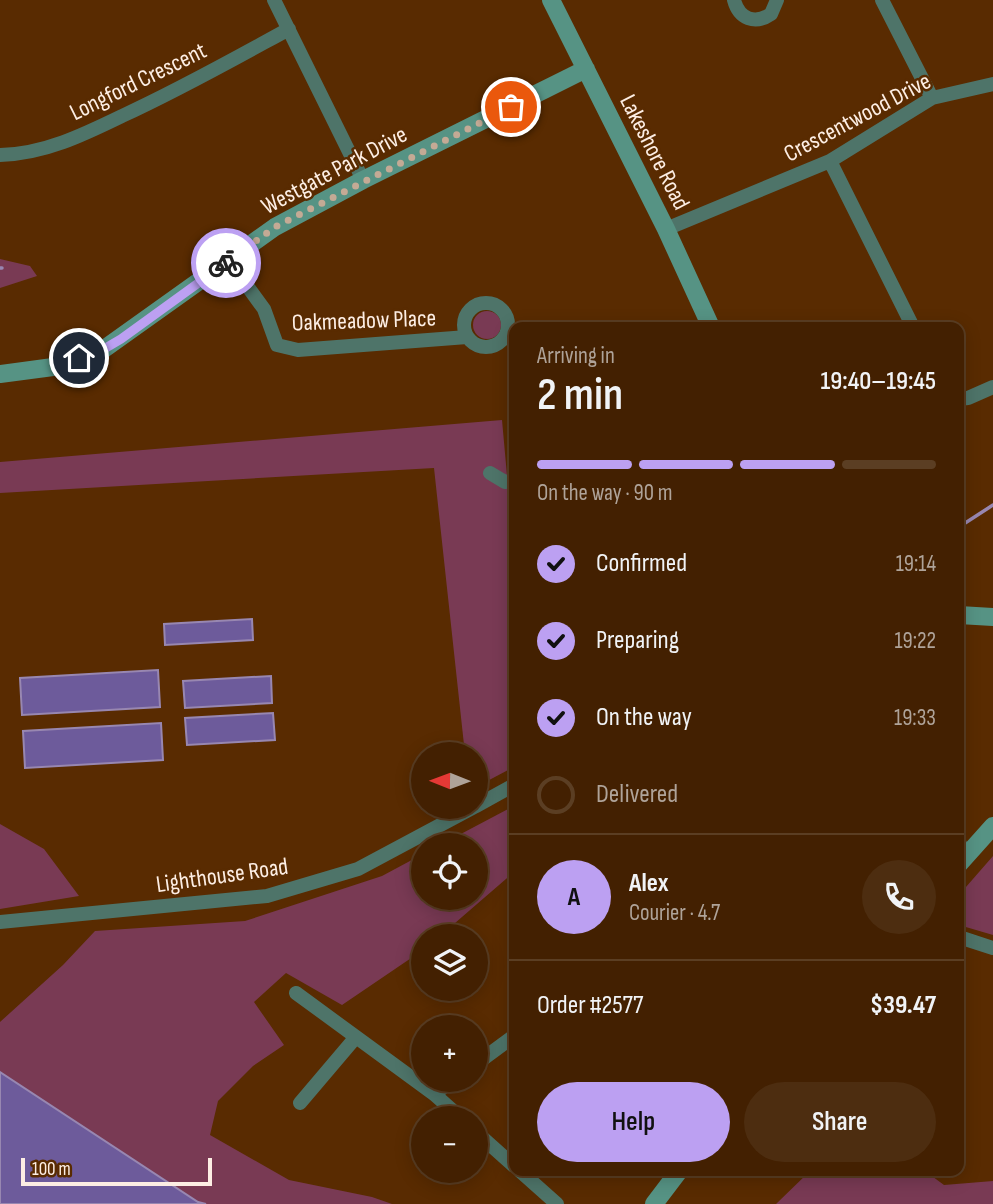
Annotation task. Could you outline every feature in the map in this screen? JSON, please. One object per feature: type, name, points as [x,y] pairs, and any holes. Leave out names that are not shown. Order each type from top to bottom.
[{"type":"street","points":[[274,0],[363,180]]},
{"type":"street","name":"Lakeshore Road","points":[[551,0],[666,229],[709,322]]},
{"type":"street","points":[[734,0],[739,13],[758,20],[771,14],[777,0]]},
{"type":"street","points":[[882,0],[932,98]]},
{"type":"street","name":"Longford Crescent","points":[[0,155],[23,154],[76,138],[156,101],[289,29]]},
{"type":"street","name":"Westgate Park Drive","points":[[0,374],[53,367],[104,349],[275,227],[586,69]]},
{"type":"street","name":"Crescentwood Drive","points":[[666,229],[830,161],[932,98],[993,84]]},
{"type":"street","points":[[830,161],[910,322]]},
{"type":"street","name":"Oakmeadow Place","points":[[229,261],[264,309],[277,345],[298,350],[467,337]]},
{"type":"street","points":[[964,398],[993,387]]},
{"type":"street","points":[[489,473],[509,482]]},
{"type":"street","points":[[964,615],[993,617]]},
{"type":"street","name":"Lighthouse Road","points":[[488,799],[509,788]]},
{"type":"street","name":"Lighthouse Road","points":[[0,922],[267,896],[358,869],[451,819]]},
{"type":"street","points":[[964,851],[993,826]]},
{"type":"street","points":[[964,939],[993,948]]},
{"type":"street","points":[[296,993],[448,1106]]},
{"type":"street","points":[[300,1103],[356,1037]]},
{"type":"street","points":[[488,1055],[509,1040]]},
{"type":"street","points":[[488,1143],[509,1162]]},
{"type":"street","points":[[526,1176],[557,1204]]},
{"type":"street","points":[[653,1204],[675,1176]]},
{"type":"shaded area","points":[[0,259],[30,266],[37,276],[0,288]]},
{"type":"shaded area","points":[[487,311],[497,315],[501,325],[497,335],[487,339],[477,335],[473,325],[477,315]]},
{"type":"shaded area","points":[[502,420],[509,498],[509,770],[488,781],[488,742],[464,742],[434,468],[0,493],[0,462]]},
{"type":"shaded area","points":[[252,619],[253,640],[165,645],[164,624]]},
{"type":"shaded area","points":[[158,670],[160,707],[22,715],[20,678]]},
{"type":"shaded area","points":[[271,676],[272,703],[185,708],[183,681]]},
{"type":"shaded area","points":[[273,713],[275,740],[187,745],[185,718]]},
{"type":"shaded area","points":[[161,723],[163,760],[25,768],[23,731]]},
{"type":"shaded area","points":[[509,809],[509,876],[488,894],[488,833],[463,833]]},
{"type":"shaded area","points":[[0,824],[44,849],[79,896],[0,909]]},
{"type":"shaded area","points":[[993,856],[993,935],[964,926],[964,889]]},
{"type":"shaded area","points":[[411,860],[411,910],[470,910],[454,924],[411,924],[411,958],[342,1005],[286,973],[254,1002],[284,1045],[253,1066],[218,1101],[210,1135],[289,1180],[372,1197],[392,1204],[198,1202],[0,1072],[0,1022],[63,965],[95,931],[245,921],[382,876]]},
{"type":"shaded area","points":[[0,1072],[198,1202],[206,1204],[0,1204]]},
{"type":"shaded area","points":[[805,1176],[932,1176],[944,1185],[993,1181],[993,1204],[776,1204]]},
{"type":"waterway","points":[[964,524],[993,505]]},
{"type":"way so far","points":[[226,263],[275,227],[511,107]]},
{"type":"route","points":[[79,358],[104,349],[121,339],[226,263]]}]
